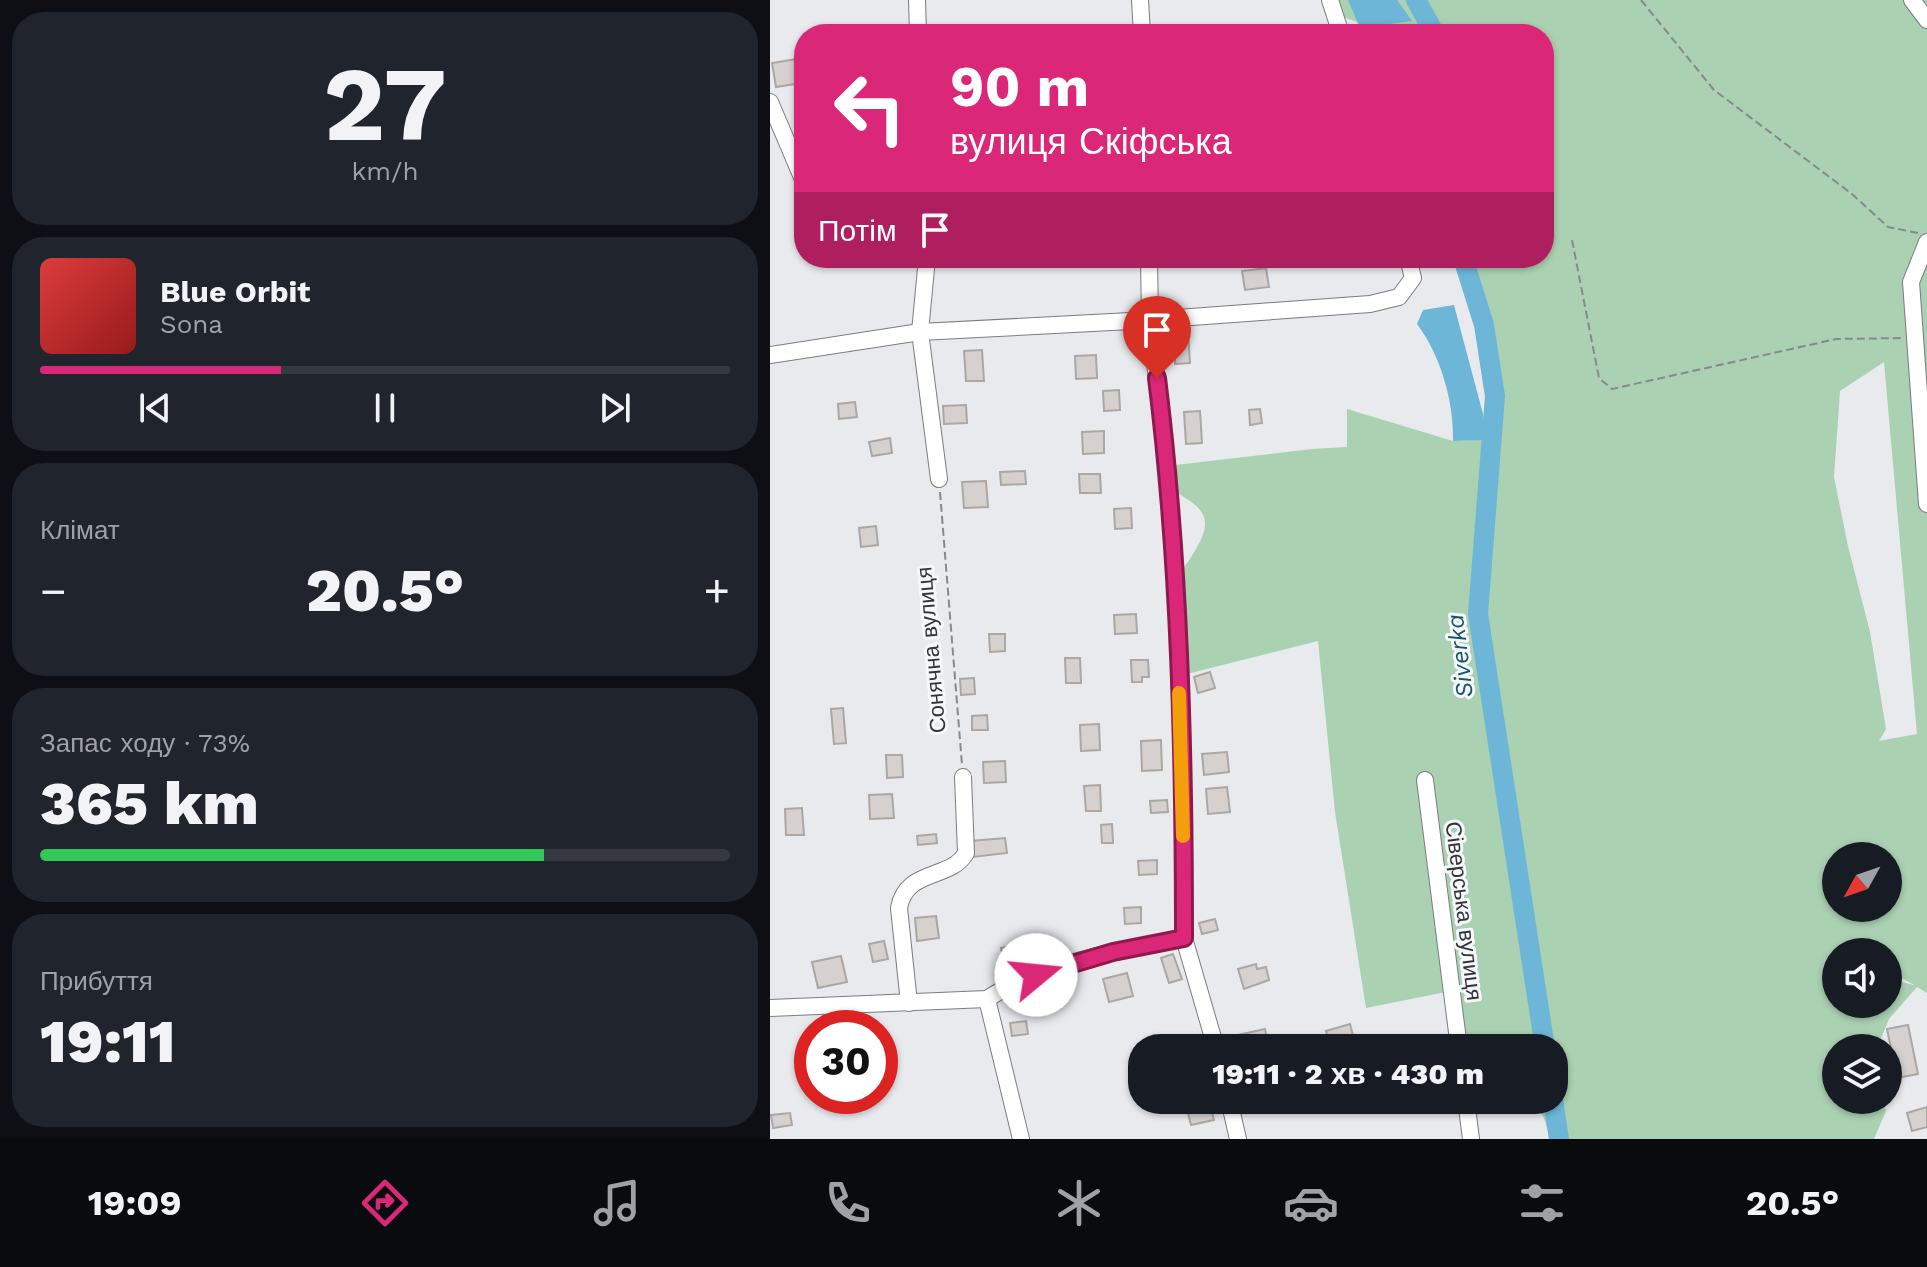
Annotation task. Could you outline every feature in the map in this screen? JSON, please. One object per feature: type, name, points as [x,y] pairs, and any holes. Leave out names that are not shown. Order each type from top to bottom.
[{"type":"street","points":[[917,0],[918,24]]},
{"type":"street","points":[[1140,0],[1141,24]]},
{"type":"street","points":[[1330,0],[1338,24]]},
{"type":"street","points":[[1912,0],[1927,20]]},
{"type":"street","points":[[770,102],[794,158]]},
{"type":"street","points":[[1927,242],[1911,282],[1927,504]]},
{"type":"street","points":[[926,268],[920,332],[939,479]]},
{"type":"street","points":[[1149,268],[1150,320],[1167,466],[1177,604],[1184,938],[1212,1034]]},
{"type":"street","points":[[770,355],[920,332],[1370,304],[1399,297],[1413,278],[1410,268]]},
{"type":"street","points":[[909,1003],[900,899],[913,883],[958,862],[966,853],[963,777]]},
{"type":"street","name":"Сіверська вулиця","points":[[1425,780],[1457,1034]]},
{"type":"street","points":[[770,1008],[987,999],[1010,983],[1113,952],[1184,938]]},
{"type":"street","points":[[987,999],[1021,1139]]},
{"type":"street","points":[[1232,1114],[1238,1139]]},
{"type":"street","points":[[1468,1114],[1471,1139]]},
{"type":"path","points":[[1641,0],[1714,90],[1852,194],[1888,227],[1927,235]]},
{"type":"path","points":[[1572,240],[1599,378],[1612,389],[1836,339],[1915,338]]},
{"type":"path","name":"Сонячна вулиця","points":[[939,479],[963,777]]},
{"type":"green space","points":[[1335,0],[1927,0],[1927,993],[1917,987],[1902,1004],[1902,982],[1914,985],[1902,978],[1902,938],[1822,938],[1822,1018],[1890,1018],[1883,1034],[1822,1034],[1822,1114],[1885,1114],[1874,1139],[1551,1139],[1541,1114],[1568,1114],[1568,1034],[1463,1034],[1456,990],[1366,1008],[1335,812],[1318,641],[1179,676],[1175,576],[1193,554],[1205,526],[1202,512],[1174,491],[1167,466],[1347,447],[1347,409],[1453,441],[1499,439],[1484,325],[1466,268],[1554,268],[1554,24],[1363,24],[1340,16]],"holes":[[[1884,362],[1917,734],[1879,741],[1886,729],[1870,632],[1834,477],[1840,391]]]},
{"type":"water","points":[[1348,0],[1397,0],[1412,21],[1390,24],[1358,24]]},
{"type":"water","points":[[1454,305],[1483,414],[1486,440],[1453,441],[1451,411],[1444,380],[1433,350],[1417,324],[1423,310]]},
{"type":"building","points":[[794,59],[794,84],[776,87],[772,63]]},
{"type":"building","points":[[1266,268],[1269,287],[1245,290],[1242,271]]},
{"type":"building","points":[[1188,333],[1190,363],[1175,364],[1175,359],[1168,360],[1167,340],[1174,340],[1173,334]]},
{"type":"building","points":[[982,350],[984,381],[966,381],[964,351]]},
{"type":"building","points":[[1096,355],[1097,378],[1076,379],[1075,356]]},
{"type":"building","points":[[1119,390],[1120,410],[1104,411],[1103,391]]},
{"type":"building","points":[[855,402],[857,417],[839,419],[838,404]]},
{"type":"building","points":[[966,405],[967,423],[944,424],[943,406]]},
{"type":"building","points":[[1260,409],[1262,423],[1250,425],[1249,410]]},
{"type":"building","points":[[1200,411],[1202,443],[1186,444],[1184,412]]},
{"type":"building","points":[[1104,431],[1104,453],[1083,454],[1082,432]]},
{"type":"building","points":[[890,438],[892,453],[872,456],[869,442]]},
{"type":"building","points":[[1025,471],[1026,484],[1001,485],[1000,472]]},
{"type":"building","points":[[1079,474],[1100,474],[1101,493],[1080,493]]},
{"type":"building","points":[[986,481],[988,507],[964,508],[962,482]]},
{"type":"building","points":[[1131,508],[1132,528],[1115,529],[1114,509]]},
{"type":"building","points":[[876,526],[878,545],[861,547],[859,528]]},
{"type":"building","points":[[1136,614],[1137,633],[1115,634],[1114,615]]},
{"type":"building","points":[[989,634],[1005,634],[1005,651],[990,652]]},
{"type":"building","points":[[1065,658],[1080,658],[1081,683],[1066,683]]},
{"type":"building","points":[[1131,660],[1148,660],[1149,677],[1142,677],[1142,682],[1132,682]]},
{"type":"building","points":[[1210,672],[1215,688],[1198,693],[1194,677]]},
{"type":"building","points":[[974,678],[975,694],[961,695],[960,679]]},
{"type":"building","points":[[843,708],[846,743],[834,744],[831,709]]},
{"type":"building","points":[[987,715],[988,730],[972,730],[972,716]]},
{"type":"building","points":[[1099,724],[1100,750],[1081,751],[1080,725]]},
{"type":"building","points":[[1161,740],[1162,770],[1142,771],[1141,741]]},
{"type":"building","points":[[1227,752],[1229,772],[1204,775],[1202,754]]},
{"type":"building","points":[[886,755],[902,755],[903,777],[887,778]]},
{"type":"building","points":[[1005,761],[1006,782],[984,783],[983,762]]},
{"type":"building","points":[[1100,785],[1101,811],[1086,811],[1084,786]]},
{"type":"building","points":[[1227,787],[1230,812],[1208,814],[1206,789]]},
{"type":"building","points":[[892,794],[894,818],[870,819],[869,795]]},
{"type":"building","points":[[1167,800],[1168,812],[1151,813],[1150,801]]},
{"type":"building","points":[[802,808],[804,835],[786,835],[785,809]]},
{"type":"building","points":[[1112,824],[1113,843],[1102,843],[1101,825]]},
{"type":"building","points":[[936,834],[937,843],[918,845],[917,836]]},
{"type":"building","points":[[1005,838],[1007,853],[973,857],[971,841]]},
{"type":"building","points":[[1157,860],[1157,874],[1139,875],[1138,861]]},
{"type":"building","points":[[1141,907],[1141,923],[1125,924],[1124,908]]},
{"type":"building","points":[[936,916],[939,938],[917,941],[915,918]]},
{"type":"building","points":[[1215,919],[1218,930],[1202,934],[1199,923]]},
{"type":"building","points":[[884,941],[888,959],[873,962],[869,944]]},
{"type":"building","points":[[1014,945],[1017,959],[1004,962],[1001,948]]},
{"type":"building","points":[[1173,954],[1182,979],[1169,983],[1161,958]]},
{"type":"building","points":[[841,956],[847,982],[818,988],[812,962]]},
{"type":"building","points":[[1256,964],[1257,969],[1266,967],[1269,980],[1244,989],[1238,969]]},
{"type":"building","points":[[1127,973],[1133,996],[1109,1002],[1103,979]]},
{"type":"building","points":[[1024,992],[1027,1002],[1011,1006],[1008,996]]},
{"type":"building","points":[[1026,1021],[1028,1034],[1012,1036],[1010,1023]]},
{"type":"building","points":[[1350,1024],[1353,1034],[1327,1034],[1326,1031]]},
{"type":"building","points":[[1908,1025],[1918,1074],[1902,1077],[1902,1034],[1888,1034],[1887,1029]]},
{"type":"building","points":[[1265,1029],[1266,1034],[1242,1034]]},
{"type":"building","points":[[1927,1107],[1927,1127],[1912,1131],[1907,1113]]},
{"type":"building","points":[[790,1113],[792,1125],[773,1128],[771,1115]]},
{"type":"building","points":[[1188,1114],[1212,1114],[1214,1120],[1191,1125]]},
{"type":"waterway","name":"Siverka","points":[[1416,0],[1429,24]]},
{"type":"waterway","name":"Siverka","points":[[1466,268],[1484,325],[1495,396],[1478,614],[1543,1034]]},
{"type":"waterway","name":"Siverka","points":[[1555,1114],[1559,1139]]},
{"type":"slow traffic","points":[[1179,693],[1183,836]]},
{"type":"route","points":[[1036,975],[1113,952],[1184,938],[1177,604],[1157,378]]}]
